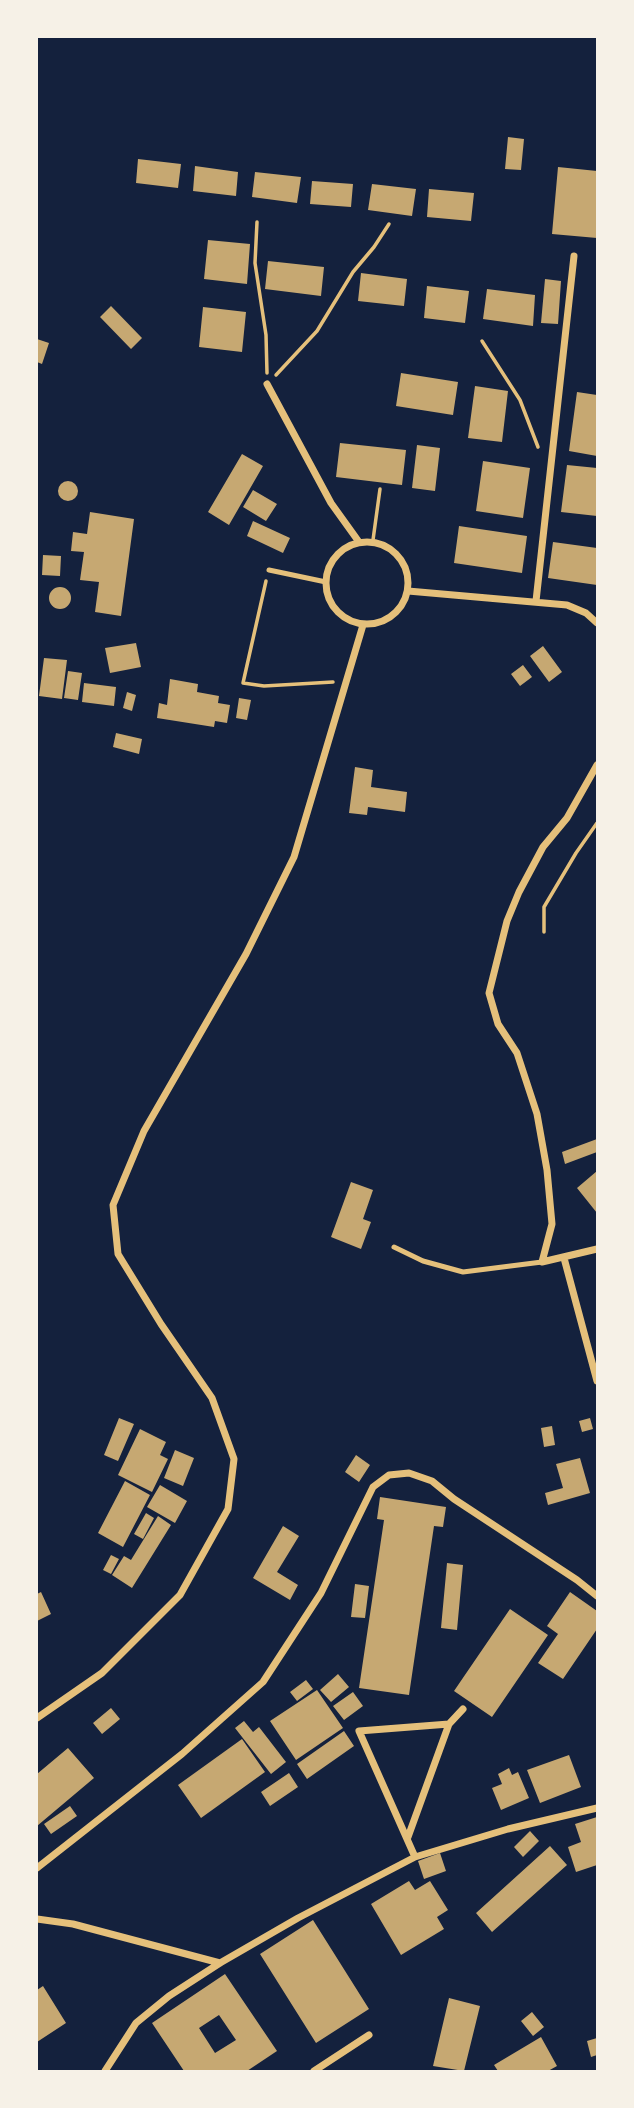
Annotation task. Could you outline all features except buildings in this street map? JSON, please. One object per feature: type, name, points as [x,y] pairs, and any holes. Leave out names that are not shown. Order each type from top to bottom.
[{"type":"street","points":[[536,601],[573,256]]},
{"type":"street","points":[[267,384],[331,503],[359,542]]},
{"type":"street","points":[[359,542],[373,542],[383,544],[401,559],[408,580],[408,591],[397,611],[389,619],[363,625],[343,617],[334,607],[326,582],[328,568],[335,556],[346,547],[359,542]]},
{"type":"street","points":[[408,591],[566,605],[586,613],[597,623]]},
{"type":"street","points":[[37,1718],[102,1673],[180,1595],[228,1509],[234,1460],[212,1398],[161,1324],[118,1254],[113,1205],[144,1131],[246,954],[294,857],[363,625]]},
{"type":"street","points":[[597,765],[567,818],[543,847],[519,892],[507,921],[489,993],[498,1024],[517,1054],[537,1114],[552,1224],[542,1262],[597,1250]]},
{"type":"street","points":[[564,1258],[597,1381]]},
{"type":"street","points":[[37,1868],[183,1754],[263,1682],[321,1593],[373,1487],[389,1475],[409,1473],[432,1481],[454,1499],[545,1558],[597,1596]]},
{"type":"street","points":[[408,1837],[449,1724],[463,1709]]},
{"type":"street","points":[[415,1857],[359,1731],[449,1724]]},
{"type":"street","points":[[105,2071],[136,2022],[169,1996],[220,1963],[298,1918],[415,1857],[508,1829],[597,1808]]},
{"type":"street","points":[[37,1919],[73,1924],[220,1963]]},
{"type":"street","points":[[314,2071],[369,2035]]},
{"type":"lane","points":[[269,570],[326,582]]},
{"type":"lane","points":[[394,1247],[423,1261],[463,1272],[542,1262]]},
{"type":"path","points":[[257,222],[255,263],[266,335],[267,384]]},
{"type":"path","points":[[267,384],[317,331],[353,272],[389,224]]},
{"type":"path","points":[[482,341],[520,400],[538,448]]},
{"type":"path","points":[[373,542],[380,489]]},
{"type":"path","points":[[269,570],[243,682],[264,687],[346,681]]},
{"type":"path","points":[[544,932],[544,907],[597,823]]}]
